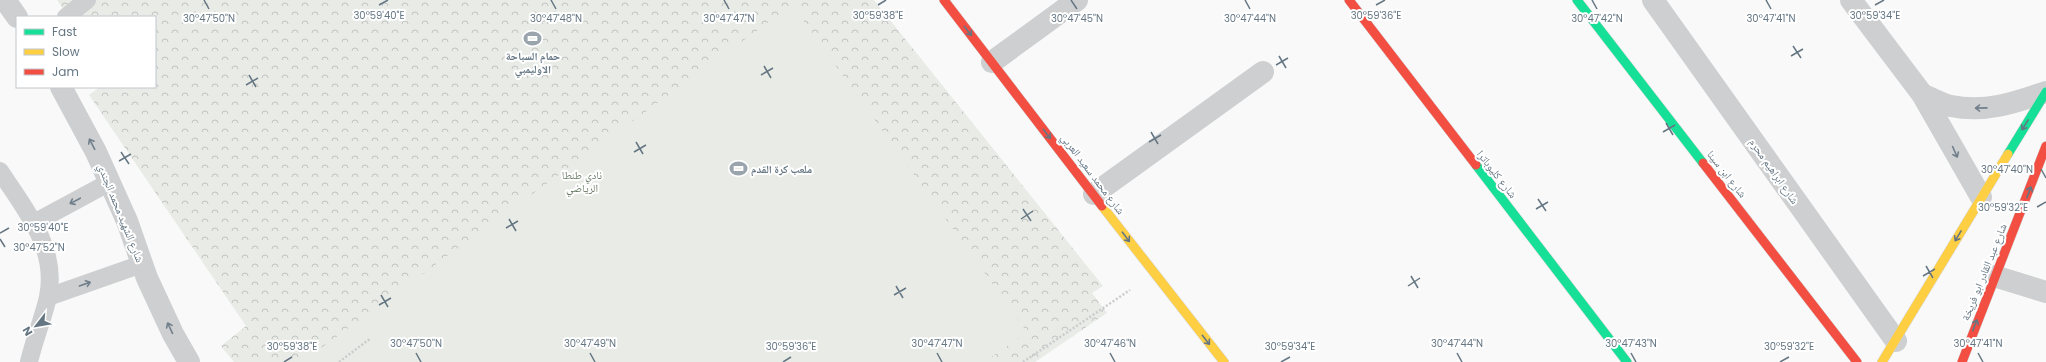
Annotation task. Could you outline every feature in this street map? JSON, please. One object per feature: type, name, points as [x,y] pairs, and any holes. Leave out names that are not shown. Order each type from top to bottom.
[{"type":"street","points":[[5,0],[16,16]]},
{"type":"street","name":"شارع محمد سعيد العربي","points":[[944,0],[1154,274],[1224,362]]},
{"type":"street","points":[[992,62],[1077,0]]},
{"type":"street","name":"شارع كليوباترا","points":[[1348,0],[1627,362]]},
{"type":"street","name":"شارع ابن سينا","points":[[1577,0],[1857,362]]},
{"type":"street","name":"شارع ابراهيم محرم","points":[[1652,0],[1896,341]]},
{"type":"street","points":[[1851,0],[1922,94],[1981,197]]},
{"type":"street","points":[[1094,194],[1263,72]]},
{"type":"street","name":"شارع الشهيد محمد الجندي","points":[[62,88],[96,152],[110,182],[127,220],[142,264],[173,334],[189,362]]},
{"type":"street","points":[[1882,362],[2046,92]]},
{"type":"street","points":[[1922,94],[1950,106],[1982,109],[2012,104],[2046,92]]},
{"type":"street","name":"شارع عبد القادر ابو فريخة","points":[[1962,362],[1994,276],[2046,146]]},
{"type":"street","points":[[1994,276],[2046,292]]},
{"type":"lane","points":[[67,16],[87,0]]},
{"type":"lane","points":[[0,171],[34,222],[43,240],[48,258],[50,278],[48,297],[29,362]]},
{"type":"lane","points":[[34,222],[110,182]]},
{"type":"lane","points":[[48,297],[142,264]]},
{"type":"path","points":[[1023,362],[1154,274]]},
{"type":"path","points":[[339,362],[371,338]]},
{"type":"green space","name":"نادي طنطا الرياضي","points":[[57,0],[874,0],[1103,286],[1092,293],[1107,313],[1035,362],[234,362],[221,346],[246,326],[89,95],[99,88],[156,88],[156,16],[68,16]]},
{"type":"green space","name":"ملعب كرة القدم","points":[[792,5],[1027,332],[984,362],[309,362],[306,359]]},
{"type":"traffic: fast","points":[[1577,0],[1703,163]]},
{"type":"traffic: fast","points":[[2008,154],[2046,92]]},
{"type":"traffic: fast","points":[[1476,165],[1627,362]]},
{"type":"traffic: slow","points":[[1882,362],[2008,154]]},
{"type":"traffic: slow","points":[[1102,206],[1224,362]]},
{"type":"traffic: jam","points":[[944,0],[1102,206]]},
{"type":"traffic: jam","points":[[1349,0],[1476,165]]},
{"type":"traffic: jam","points":[[1962,362],[2046,146]]},
{"type":"traffic: jam","points":[[1703,163],[1857,362]]},
{"type":"place","name":"حمام السباحة الاوليمبي","points":[[533,38]]},
{"type":"place","name":"ملعب كرة القدم","points":[[738,169]]}]
